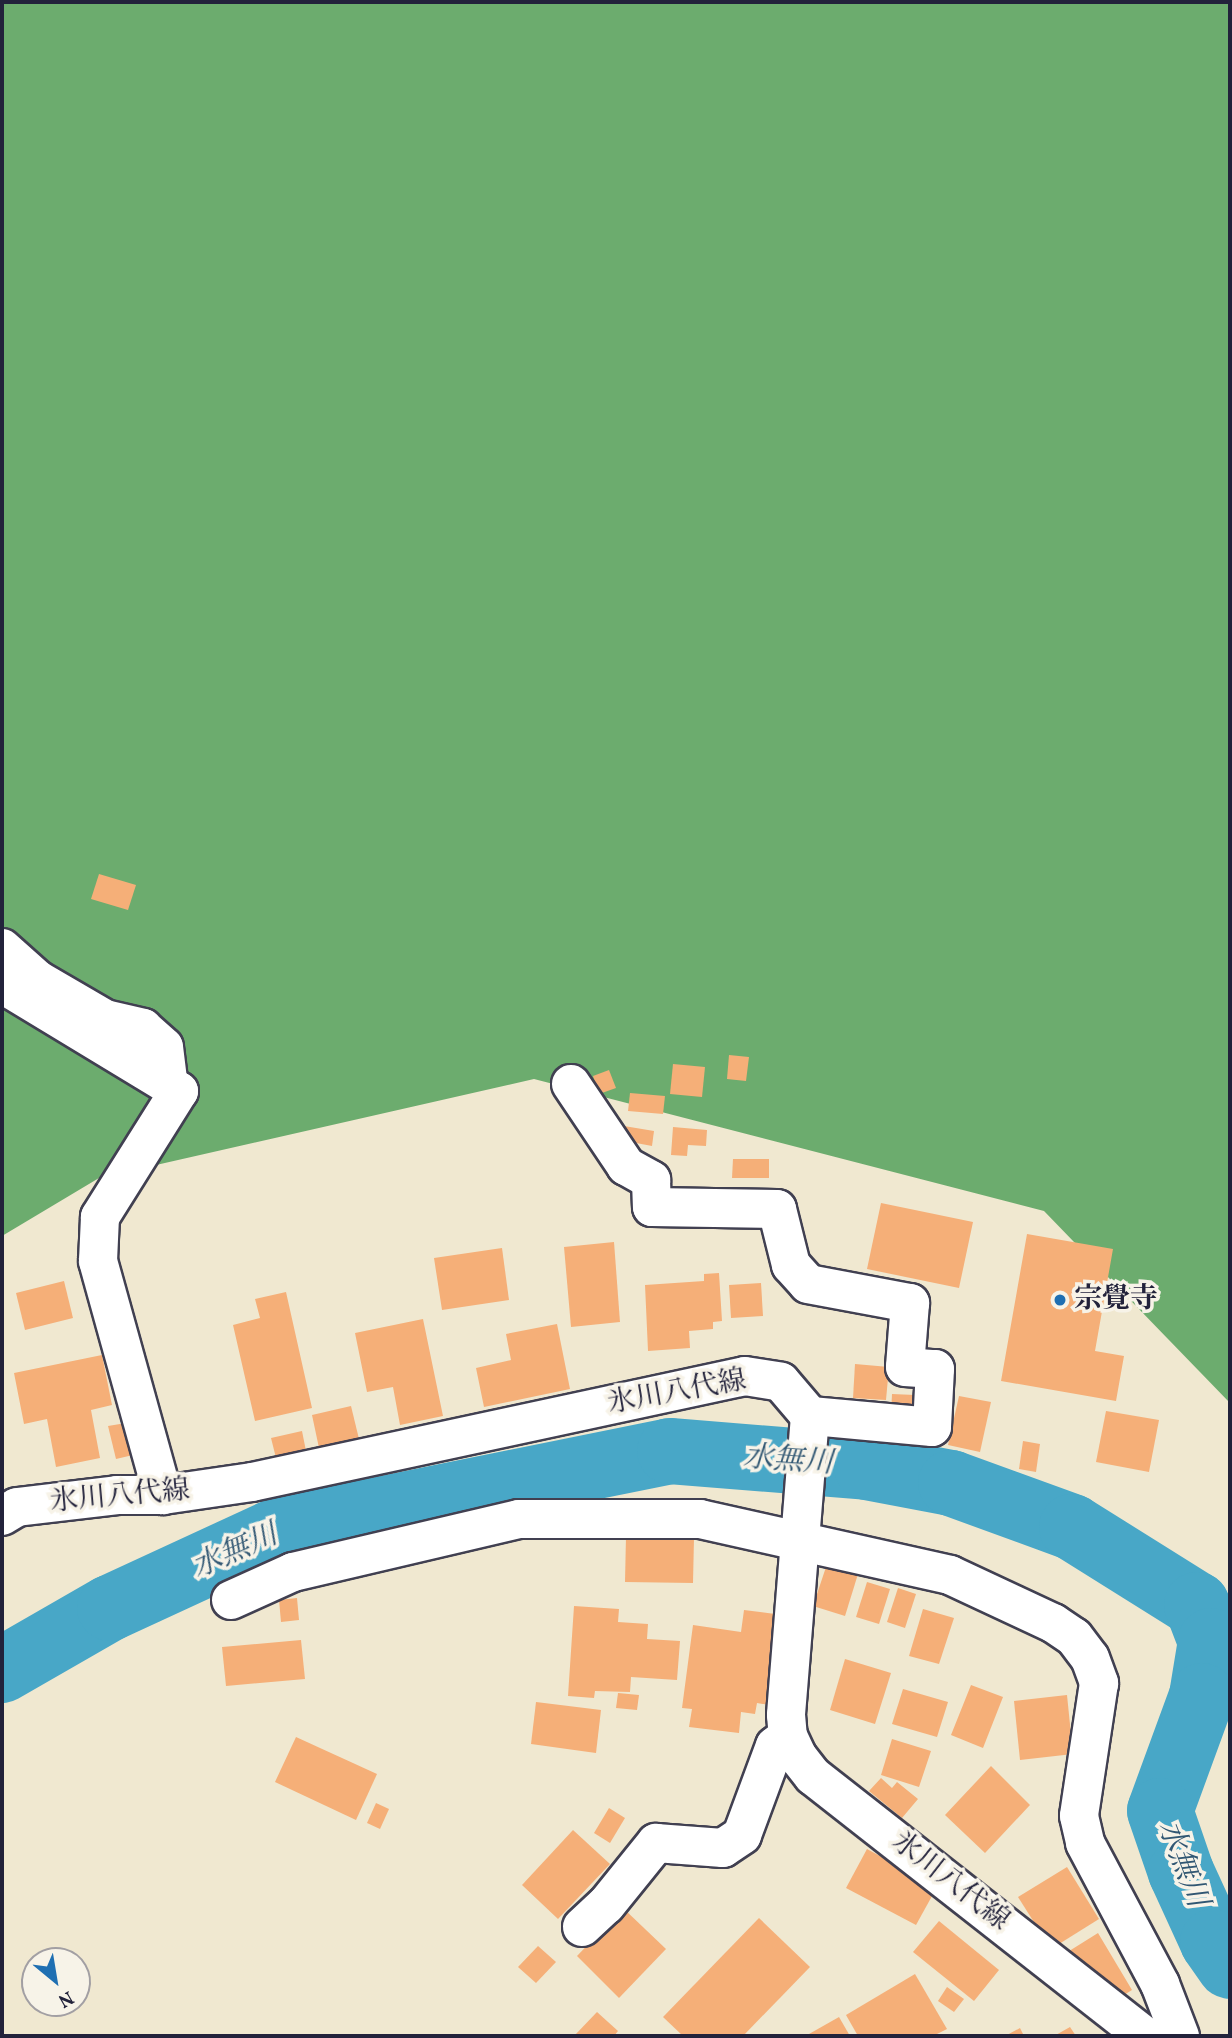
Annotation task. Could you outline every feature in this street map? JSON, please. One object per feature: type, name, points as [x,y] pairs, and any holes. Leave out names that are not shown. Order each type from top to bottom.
[{"type":"street","points":[[2,948],[38,980],[104,1019],[143,1028],[164,1047],[169,1086]]},
{"type":"street","points":[[2,984],[178,1091],[100,1217],[98,1261],[163,1495]]},
{"type":"street","points":[[571,1084],[626,1166],[651,1180],[652,1207],[777,1209],[791,1265],[808,1284],[910,1303],[905,1367],[935,1369],[932,1427],[809,1425],[786,1715],[788,1736],[775,1745],[742,1835],[723,1848],[656,1843],[606,1905],[582,1927]]},
{"type":"street","name":"氷川八代線","points":[[2,1516],[17,1507],[117,1495],[163,1495],[252,1482],[745,1376],[781,1382],[809,1425]]},
{"type":"street","points":[[231,1600],[293,1572],[519,1519],[699,1519],[801,1536],[950,1575],[1053,1623],[1074,1637],[1090,1658],[1099,1683],[1079,1816],[1085,1843],[1160,1984],[1180,2036]]},
{"type":"street","name":"氷川八代線","points":[[788,1736],[813,1776],[1144,2036]]},
{"type":"green space","points":[[2,2],[1230,2],[1230,1403],[1044,1211],[534,1079],[99,1178],[2,1236]]},
{"type":"building","points":[[99,874],[136,885],[128,910],[91,899]]},
{"type":"building","points":[[729,1055],[749,1057],[746,1081],[727,1079]]},
{"type":"building","points":[[673,1064],[705,1067],[702,1097],[670,1094]]},
{"type":"building","points":[[609,1070],[616,1088],[599,1094],[593,1076]]},
{"type":"building","points":[[630,1093],[665,1096],[663,1114],[628,1111]]},
{"type":"building","points":[[618,1125],[654,1131],[652,1146],[615,1139]]},
{"type":"building","points":[[673,1127],[707,1130],[706,1146],[688,1145],[687,1156],[671,1155]]},
{"type":"building","points":[[733,1159],[769,1159],[769,1178],[732,1178]]},
{"type":"building","points":[[881,1203],[973,1222],[959,1288],[867,1269]]},
{"type":"building","name":"宗覺寺","points":[[1027,1234],[1113,1249],[1095,1351],[1124,1356],[1116,1401],[1001,1381]]},
{"type":"building","points":[[614,1242],[620,1322],[571,1327],[564,1247]]},
{"type":"building","points":[[502,1248],[509,1300],[442,1310],[434,1258]]},
{"type":"building","points":[[719,1273],[722,1321],[713,1322],[713,1329],[689,1331],[690,1348],[648,1351],[645,1285],[704,1281],[704,1274]]},
{"type":"building","points":[[64,1281],[73,1318],[25,1330],[16,1293]]},
{"type":"building","points":[[761,1283],[763,1316],[731,1318],[729,1285]]},
{"type":"building","points":[[286,1292],[312,1408],[255,1421],[233,1325],[260,1318],[255,1299]]},
{"type":"building","points":[[423,1319],[443,1416],[400,1425],[393,1387],[367,1392],[355,1333]]},
{"type":"building","points":[[557,1324],[570,1389],[484,1407],[476,1368],[511,1360],[506,1334]]},
{"type":"building","points":[[102,1355],[112,1405],[91,1410],[100,1458],[56,1467],[47,1419],[24,1424],[14,1373]]},
{"type":"building","points":[[855,1364],[889,1367],[886,1400],[853,1398]]},
{"type":"building","points":[[892,1394],[915,1395],[914,1416],[891,1414]]},
{"type":"building","points":[[959,1396],[991,1402],[980,1452],[948,1445]]},
{"type":"building","points":[[351,1406],[359,1439],[319,1448],[312,1415]]},
{"type":"building","points":[[1106,1411],[1159,1420],[1149,1472],[1096,1462]]},
{"type":"building","points":[[126,1423],[133,1455],[116,1459],[108,1426]]},
{"type":"building","points":[[302,1431],[306,1451],[276,1458],[271,1438]]},
{"type":"building","points":[[1023,1441],[1040,1444],[1036,1472],[1019,1469]]},
{"type":"building","points":[[626,1536],[694,1538],[693,1583],[625,1582]]},
{"type":"building","points":[[827,1564],[858,1574],[845,1616],[813,1606]]},
{"type":"building","points":[[867,1582],[890,1589],[879,1624],[856,1617]]},
{"type":"building","points":[[898,1588],[916,1594],[905,1628],[887,1622]]},
{"type":"building","points":[[297,1598],[299,1620],[281,1622],[279,1600]]},
{"type":"building","points":[[574,1606],[619,1609],[618,1622],[648,1624],[647,1639],[680,1641],[677,1680],[631,1677],[630,1692],[595,1691],[594,1698],[568,1696]]},
{"type":"building","points":[[923,1609],[954,1618],[939,1664],[909,1656]]},
{"type":"building","points":[[744,1610],[790,1616],[769,1705],[757,1703],[755,1714],[741,1712],[739,1733],[689,1727],[692,1709],[682,1708],[693,1625],[741,1632]]},
{"type":"building","points":[[301,1640],[305,1679],[226,1686],[222,1647]]},
{"type":"building","points":[[845,1659],[891,1673],[875,1724],[830,1710]]},
{"type":"building","points":[[971,1685],[1003,1697],[983,1748],[951,1735]]},
{"type":"building","points":[[903,1689],[948,1702],[937,1737],[892,1724]]},
{"type":"building","points":[[618,1693],[639,1695],[637,1710],[616,1708]]},
{"type":"building","points":[[1067,1695],[1073,1754],[1020,1760],[1014,1701]]},
{"type":"building","points":[[536,1702],[601,1710],[596,1753],[531,1744]]},
{"type":"building","points":[[296,1737],[377,1774],[356,1820],[275,1782]]},
{"type":"building","points":[[892,1739],[931,1751],[919,1787],[881,1775]]},
{"type":"building","points":[[991,1766],[1030,1805],[985,1853],[945,1815]]},
{"type":"building","points":[[881,1778],[892,1788],[897,1782],[918,1799],[902,1818],[869,1791]]},
{"type":"building","points":[[376,1803],[389,1809],[380,1829],[367,1823]]},
{"type":"building","points":[[609,1808],[625,1818],[610,1843],[594,1833]]},
{"type":"building","points":[[573,1830],[610,1864],[558,1919],[522,1885]]},
{"type":"building","points":[[867,1849],[937,1887],[916,1925],[846,1888]]},
{"type":"building","points":[[1067,1867],[1099,1919],[1051,1949],[1018,1897]]},
{"type":"building","points":[[623,1908],[666,1949],[619,1998],[577,1956]]},
{"type":"building","points":[[759,1918],[810,1967],[743,2036],[683,2036],[663,2017]]},
{"type":"building","points":[[939,1921],[999,1970],[974,2001],[913,1952]]},
{"type":"building","points":[[1098,1933],[1132,1990],[1119,1998],[1111,1985],[1100,1992],[1066,1953]]},
{"type":"building","points":[[538,1946],[556,1962],[536,1983],[518,1967]]},
{"type":"building","points":[[915,1974],[947,2029],[933,2036],[858,2036],[846,2015]]},
{"type":"building","points":[[947,1987],[964,1999],[954,2012],[938,2001]]},
{"type":"building","points":[[597,2012],[618,2031],[614,2036],[574,2036]]},
{"type":"building","points":[[839,2017],[850,2036],[810,2036],[809,2034]]},
{"type":"building","points":[[1070,2027],[1076,2036],[1054,2036]]},
{"type":"building","points":[[1020,2028],[1024,2036],[1005,2036]]},
{"type":"waterway","name":"水無川","points":[[2,1670],[110,1608],[279,1530],[670,1451],[867,1467],[951,1483],[1072,1527],[1197,1605],[1211,1641],[1202,1696],[1160,1811],[1181,1872],[1213,1942],[1230,1966]]},
{"type":"place","name":"宗覺寺","points":[[1060,1300]]}]
